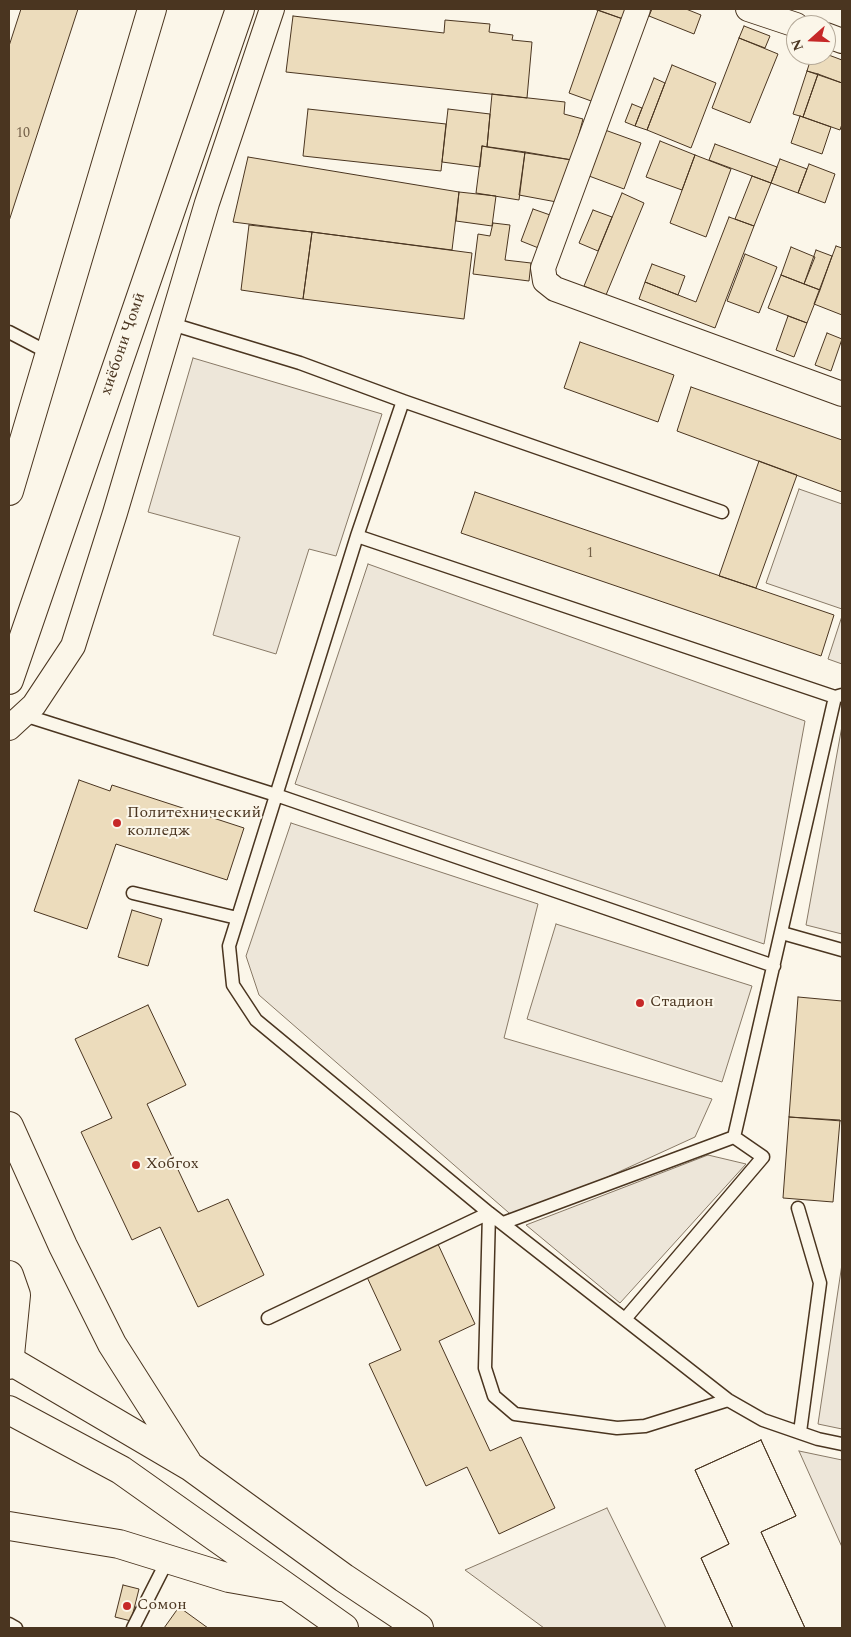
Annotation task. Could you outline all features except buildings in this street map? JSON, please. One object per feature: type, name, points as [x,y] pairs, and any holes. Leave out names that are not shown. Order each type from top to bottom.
[{"type":"main road","points":[[9,491],[152,9]]},
{"type":"main road","name":"хиёбони Ҷомӣ","points":[[9,680],[240,9]]},
{"type":"main road","points":[[9,1126],[63,1246],[112,1344],[191,1467]]},
{"type":"main road","points":[[9,1275],[16,1295],[9,1362],[191,1467],[344,1578],[419,1628]]},
{"type":"main road","points":[[9,1410],[121,1470],[344,1628]]},
{"type":"main road","points":[[9,1526],[119,1544],[229,1578],[288,1588]]},
{"type":"main road","points":[[322,1613],[344,1578]]},
{"type":"street","points":[[16,722],[34,704],[73,646],[115,513],[207,203],[272,9]]},
{"type":"street","points":[[638,9],[543,268],[545,281],[555,289],[842,394]]},
{"type":"street","points":[[748,9],[786,22]]},
{"type":"lane","points":[[176,325],[300,363],[403,401],[722,512]]},
{"type":"lane","points":[[9,332],[51,354]]},
{"type":"lane","points":[[403,401],[357,536],[237,918],[229,946],[233,985],[256,1020],[489,1213],[728,1400],[763,1420],[842,1444]]},
{"type":"lane","points":[[357,536],[839,696],[734,1137]]},
{"type":"lane","points":[[16,722],[276,795],[774,966]]},
{"type":"lane","points":[[133,893],[237,918]]},
{"type":"lane","points":[[782,933],[842,950]]},
{"type":"lane","points":[[503,1223],[734,1137]]},
{"type":"lane","points":[[625,1320],[763,1157],[734,1137]]},
{"type":"lane","points":[[798,1208],[820,1283],[800,1432]]},
{"type":"lane","points":[[268,1318],[489,1213]]},
{"type":"lane","points":[[489,1213],[485,1368],[494,1396],[515,1414],[617,1428],[645,1426],[728,1400]]},
{"type":"lane","points":[[133,1628],[168,1559]]},
{"type":"lane","points":[[9,1624],[16,1628]]},
{"type":"shaded area","points":[[193,358],[382,414],[336,556],[309,549],[276,654],[213,635],[240,537],[148,512]]},
{"type":"shaded area","points":[[799,489],[842,504],[842,609],[766,583]]},
{"type":"shaded area","points":[[368,564],[805,721],[764,944],[295,784]]},
{"type":"shaded area","points":[[842,616],[842,664],[828,659]]},
{"type":"shaded area","points":[[842,726],[842,934],[806,925]]},
{"type":"shaded area","points":[[291,823],[538,904],[504,1038],[712,1099],[695,1137],[516,1219],[259,995],[246,956]]},
{"type":"shaded area","name":"Стадион","points":[[556,924],[752,986],[722,1082],[527,1019]]},
{"type":"shaded area","points":[[708,1155],[746,1164],[620,1303],[526,1225]]},
{"type":"shaded area","points":[[842,1264],[842,1429],[818,1424]]},
{"type":"shaded area","points":[[799,1451],[842,1460],[842,1547]]},
{"type":"shaded area","points":[[607,1508],[666,1628],[544,1628],[465,1570]]},
{"type":"place","name":"Политехнический колледж","points":[[117,823]]},
{"type":"place","name":"Стадион","points":[[640,1003]]},
{"type":"place","name":"Хобгох","points":[[136,1165]]},
{"type":"place","name":"Сомон","points":[[127,1606]]}]
